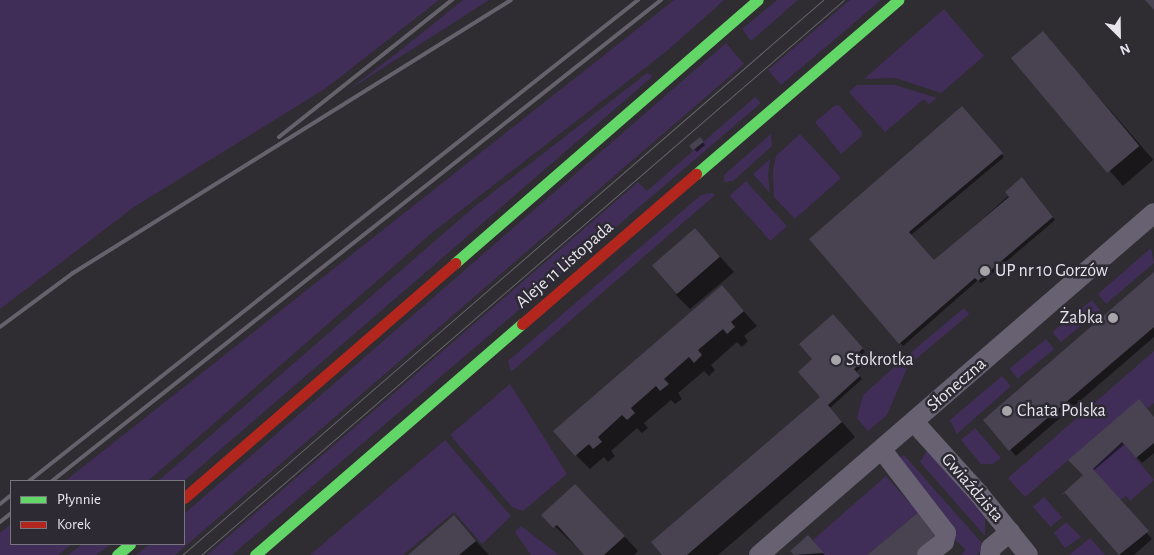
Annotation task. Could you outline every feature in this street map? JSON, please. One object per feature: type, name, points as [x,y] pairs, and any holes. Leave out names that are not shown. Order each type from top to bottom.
[{"type":"main road","points":[[185,497],[758,0]]},
{"type":"main road","name":"Aleje 11 Listopada","points":[[255,555],[898,0]]},
{"type":"main road","points":[[116,555],[129,545]]},
{"type":"street","name":"Słoneczna","points":[[759,555],[1154,214]]},
{"type":"street","name":"Gwiaździsta","points":[[914,422],[1028,555]]},
{"type":"street","points":[[882,450],[946,533],[944,542],[928,555]]},
{"type":"street","points":[[990,555],[991,548],[1010,532]]},
{"type":"shaded area","points":[[0,0],[439,0],[326,88],[134,207],[0,309]]},
{"type":"shaded area","points":[[463,0],[489,0],[347,91],[397,53]]},
{"type":"shaded area","points":[[674,0],[724,0],[668,50],[433,232],[149,480],[66,480]]},
{"type":"shaded area","points":[[777,0],[798,0],[751,41],[742,29]]},
{"type":"shaded area","points":[[850,0],[881,0],[781,85],[768,70]]},
{"type":"shaded area","points":[[944,9],[984,56],[941,93],[895,78],[864,79]]},
{"type":"shaded area","points":[[726,43],[744,64],[175,555],[136,555],[149,545],[185,545],[185,513]]},
{"type":"shaded area","points":[[647,73],[653,76],[185,480],[159,480],[474,207]]},
{"type":"shaded area","points":[[857,85],[895,85],[937,98],[929,104],[924,99],[885,132],[849,92]]},
{"type":"shaded area","points":[[755,97],[761,103],[232,555],[207,555],[638,182],[647,191]]},
{"type":"shaded area","points":[[839,105],[862,132],[861,137],[841,154],[815,122],[834,106]]},
{"type":"shaded area","points":[[771,134],[772,146],[733,181],[724,182],[724,175]]},
{"type":"shaded area","points":[[800,134],[841,178],[795,219],[774,197],[773,171],[776,156]]},
{"type":"shaded area","points":[[770,159],[768,176],[770,193],[753,174]]},
{"type":"shaded area","points":[[746,181],[787,226],[770,241],[730,196]]},
{"type":"shaded area","points":[[712,193],[715,195],[511,372],[508,361],[701,195]]},
{"type":"shaded area","points":[[1151,248],[1154,263],[1106,304],[1098,294]]},
{"type":"shaded area","points":[[1092,300],[1100,310],[1061,342],[1052,332]]},
{"type":"shaded area","points":[[964,308],[969,314],[912,362],[907,356]]},
{"type":"shaded area","points":[[1046,339],[1054,349],[1018,379],[1009,369]]},
{"type":"shaded area","points":[[1154,351],[1154,403],[1147,409],[1139,400],[1025,497],[1008,478]]},
{"type":"shaded area","points":[[901,361],[907,368],[887,415],[868,431],[857,418],[863,395]]},
{"type":"shaded area","points":[[1002,376],[1011,386],[957,434],[950,420]]},
{"type":"shaded area","points":[[510,384],[567,474],[523,511],[512,507],[450,435]]},
{"type":"shaded area","points":[[975,428],[1001,458],[993,464],[981,464],[961,440]]},
{"type":"shaded area","points":[[445,440],[511,516],[482,544],[454,512],[403,555],[310,555]]},
{"type":"shaded area","points":[[1122,442],[1154,480],[1130,501],[1126,496],[1120,500],[1093,469]]},
{"type":"shaded area","points":[[928,449],[985,516],[985,536],[920,462]]},
{"type":"shaded area","points":[[904,455],[982,543],[983,549],[976,555],[961,555],[966,550],[954,539],[897,459]]},
{"type":"shaded area","points":[[886,476],[909,502],[923,508],[867,555],[823,555],[813,540]]},
{"type":"shaded area","points":[[1044,497],[1062,517],[1051,527],[1033,507]]},
{"type":"shaded area","points":[[1066,522],[1081,537],[1065,548],[1054,533]]},
{"type":"shaded area","points":[[10,525],[10,545],[71,545],[58,555],[0,555],[0,533]]},
{"type":"shaded area","points":[[521,526],[559,555],[531,555],[515,532]]},
{"type":"shaded area","points":[[1090,538],[1105,555],[1069,555]]},
{"type":"shaded area","points":[[81,545],[110,545],[96,555],[68,555]]},
{"type":"building","points":[[1145,0],[1154,0],[1154,10]]},
{"type":"building","points":[[1043,31],[1139,146],[1107,173],[1011,58]]},
{"type":"building","points":[[962,106],[1003,153],[909,232],[934,260],[1009,197],[1005,192],[1022,177],[1053,217],[978,281],[975,278],[899,344],[809,239]]},
{"type":"building","points":[[700,137],[704,142],[693,150],[689,146]]},
{"type":"building","points":[[695,228],[720,257],[677,294],[652,265]]},
{"type":"building","points":[[1154,272],[1154,327],[1009,451],[983,420]]},
{"type":"building","points":[[722,285],[744,311],[731,322],[735,327],[727,334],[723,329],[698,350],[702,355],[694,363],[689,357],[664,379],[669,384],[660,391],[656,386],[631,408],[635,413],[627,420],[622,415],[598,437],[602,442],[593,449],[589,444],[575,456],[553,431]]},
{"type":"building","points":[[833,314],[863,348],[856,355],[862,362],[854,369],[860,376],[828,405],[842,422],[687,555],[662,555],[651,542],[820,397],[798,372],[812,359],[799,344]]},
{"type":"building","points":[[1139,399],[1154,417],[1154,443],[1136,458],[1122,442],[1093,469],[1149,531],[1119,555],[1065,493],[1061,495],[1083,475],[1068,460]]},
{"type":"building","points":[[575,484],[625,536],[604,555],[584,555],[557,525],[553,528],[541,515]]},
{"type":"building","points":[[921,510],[943,536],[925,555],[867,555]]},
{"type":"building","points":[[454,515],[476,541],[459,555],[408,555]]},
{"type":"building","points":[[808,535],[824,553],[794,555],[790,551]]},
{"type":"tram line","points":[[182,555],[823,0]]},
{"type":"tram line","points":[[201,555],[844,0]]},
{"type":"railway","points":[[279,137],[452,0]]},
{"type":"railway","points":[[0,327],[73,273],[511,0]]},
{"type":"railway","points":[[30,480],[638,0]]},
{"type":"railway","points":[[53,480],[661,0]]},
{"type":"railway","points":[[0,504],[10,496]]},
{"type":"railway","points":[[0,522],[10,514]]},
{"type":"traffic: fast","points":[[455,263],[758,0]]},
{"type":"traffic: fast","points":[[696,174],[898,0]]},
{"type":"traffic: fast","points":[[255,555],[522,324]]},
{"type":"traffic: fast","points":[[117,555],[129,545]]},
{"type":"traffic: jam","points":[[522,324],[696,174]]},
{"type":"traffic: jam","points":[[185,497],[455,263]]},
{"type":"place","name":"UP nr 10 Gorzów","points":[[985,271]]},
{"type":"place","name":"Żabka","points":[[1113,318]]},
{"type":"place","name":"Stokrotka","points":[[836,360]]},
{"type":"place","name":"Chata Polska","points":[[1007,411]]}]
